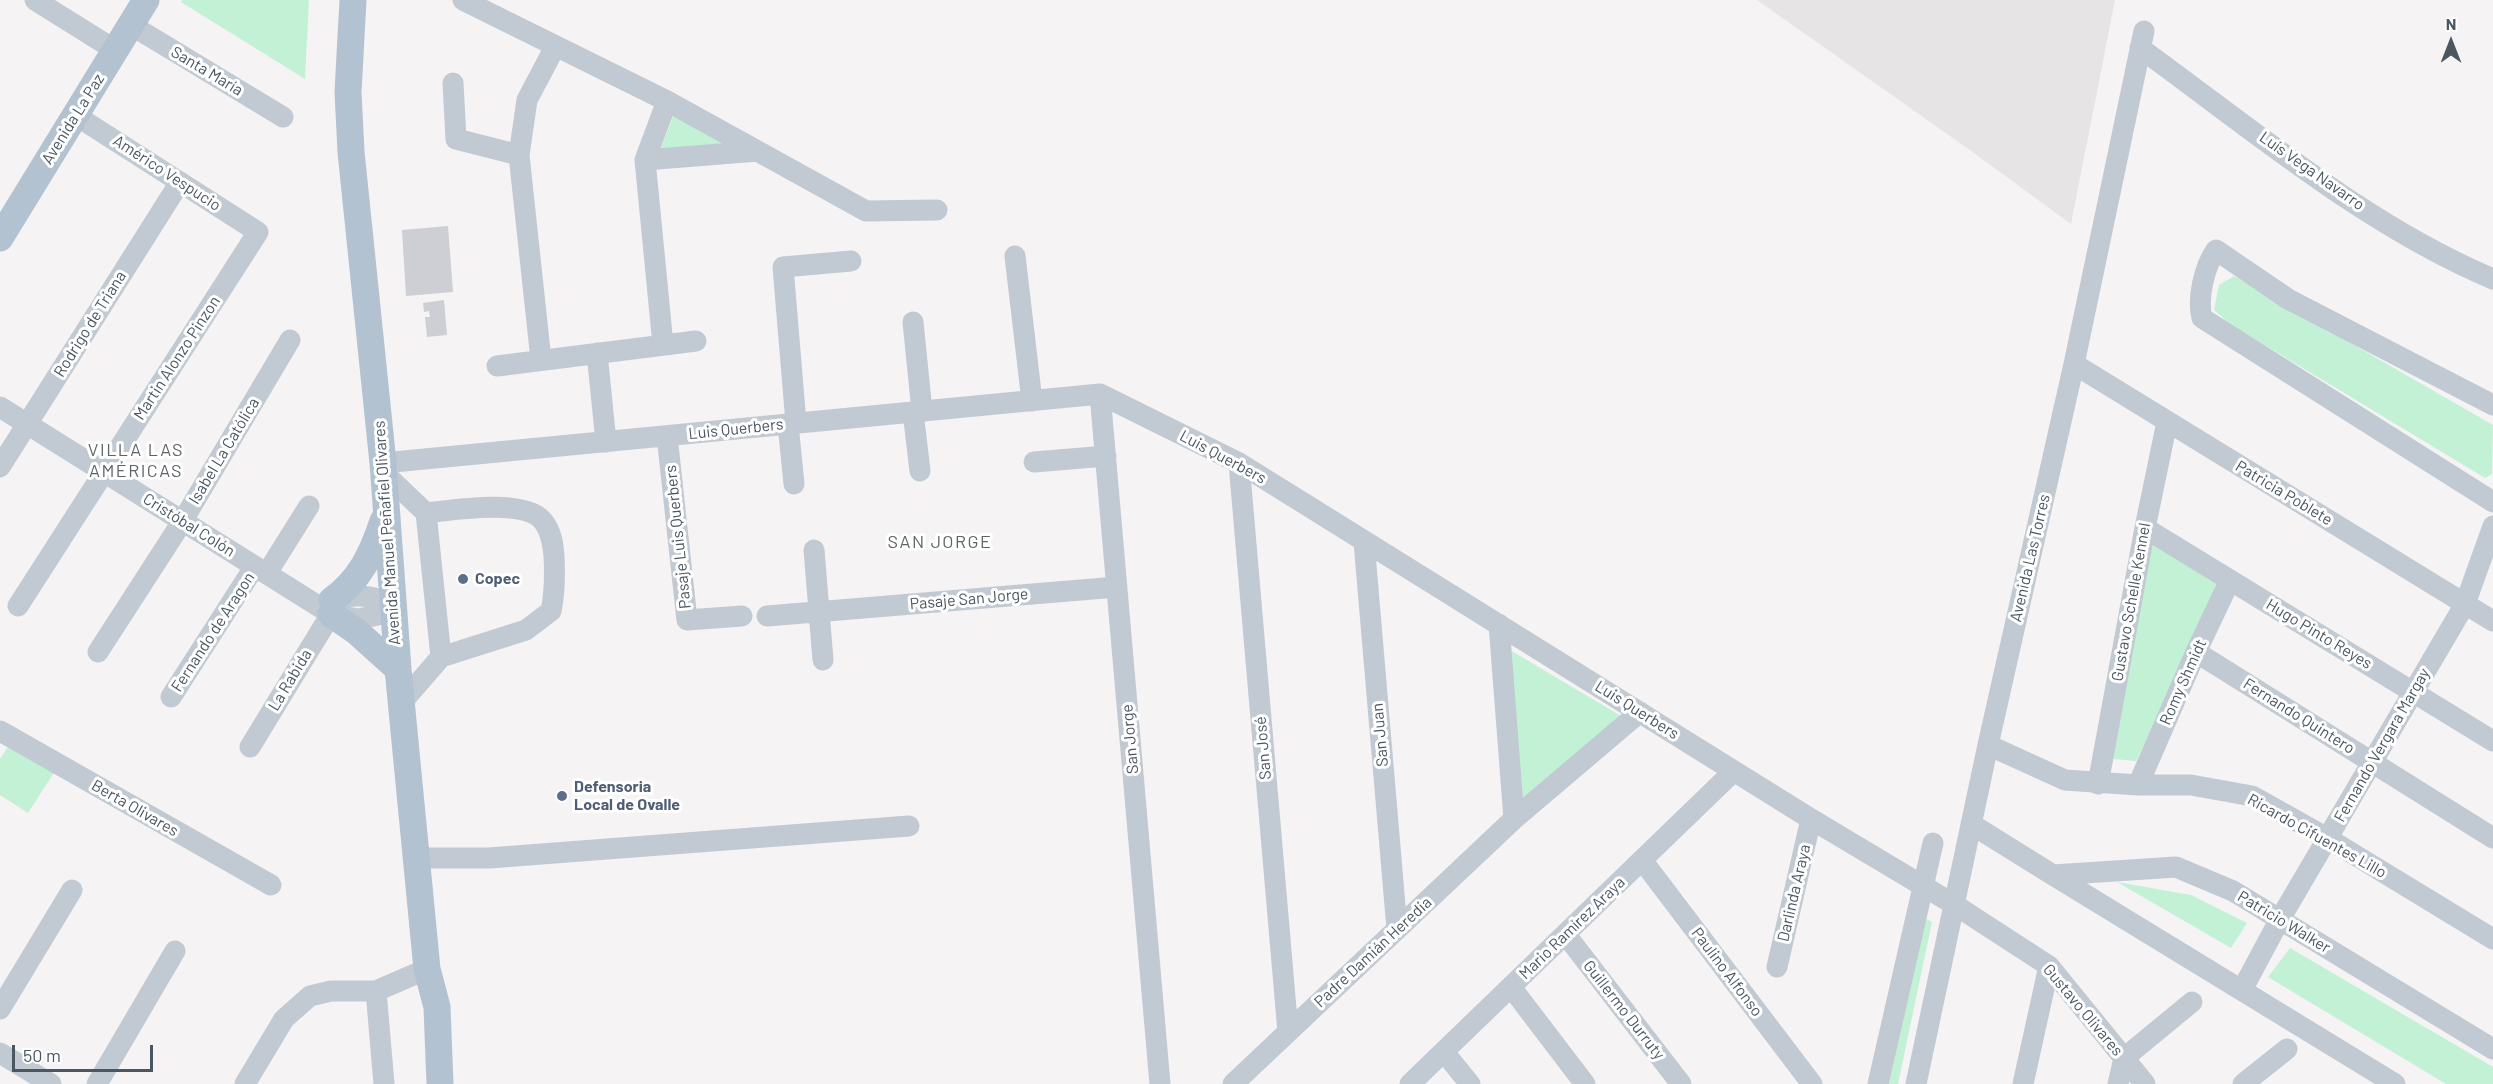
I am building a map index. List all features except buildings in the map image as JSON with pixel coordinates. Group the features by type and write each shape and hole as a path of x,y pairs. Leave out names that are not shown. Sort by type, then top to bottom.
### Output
{"main road":[{"name":"Avenida La Paz","path":"1,234 146,0"},
{"name":"Avenida Manuel Peñafiel Olivares","path":"339,0 342,55 348,92"},
{"name":"Avenida Manuel Peñafiel Olivares","path":"353,0 348,92 351,152 384,468 398,669 427,971 437,1007 440,1084"},
{"path":"387,509 364,567 344,591 326,606 398,669"},
{"name":"Avenida Manuel Peñafiel Olivares","path":"424,1084 420,1010 427,971"}],"street":[{"path":"35,0 115,50"},
{"path":"463,0 667,101 866,211 937,210"},
{"name":"Santa María","path":"130,25 283,117"},
{"name":"Luís Vega Navarro","path":"2142,40 2321,179 2426,245 2493,279"},
{"name":"Avenida Las Torres","path":"1916,1084 1988,745 2074,364 2142,40"},
{"path":"540,360 519,155 527,100 555,47"},
{"path":"453,82 456,139 519,155"},
{"path":"663,345 645,160 667,101"},
{"name":"Américo Vespucio","path":"75,115 258,232"},
{"path":"645,160 758,151"},
{"name":"Rodrigo de Triana","path":"0,467 180,182"},
{"name":"Martin Alonzo Pinzon","path":"18,606 258,232"},
{"path":"2493,405 2289,299 2216,250 2210,259 2199,306 2202,318 2493,502"},
{"path":"1015,256 1032,401"},
{"path":"794,484 783,267 851,261"},
{"path":"913,321 920,471"},
{"name":"Isabel La Católica","path":"98,652 182,522 290,340"},
{"path":"497,366 696,341"},
{"path":"597,353 606,442"},
{"name":"Patricia Poblete","path":"2074,364 2493,621"},
{"name":"Luis Querbers","path":"384,468 606,442 1100,394 1239,463 1811,819 1954,905"},
{"name":"San Jorge","path":"1100,394 1160,1084"},
{"name":"Cristóbal Colón","path":"0,407 182,522 326,606 358,619 393,608"},
{"name":"Gustavo Schelle Kennel","path":"2098,783 2167,422"},
{"name":"Pasaje Luis Querbers","path":"668,436 687,620 742,616"},
{"path":"1034,462 1106,456"},
{"name":"San José","path":"1239,463 1288,1032"},
{"path":"384,468 426,513 441,657"},
{"name":"Fernando de Aragon","path":"171,697 309,506"},
{"path":"402,702 441,657 526,630 551,611 556,587 552,540 542,519 521,509 490,507 426,513"},
{"name":"Fernando Vergara Margay","path":"2242,990 2280,919 2465,604 2493,526"},
{"name":"Hugo Pinto Reyes","path":"2145,528 2493,741"},
{"name":"San Juan","path":"1364,542 1397,929"},
{"path":"814,550 823,660"},
{"name":"Romy Shmidt","path":"2138,785 2230,580"},
{"name":"Pasaje San Jorge","path":"767,616 1117,587"},
{"name":"La Rabida","path":"250,747 326,606"},
{"path":"1499,624 1514,819"},
{"name":"Fernando Quintero","path":"2196,652 2493,838"},
{"name":"Padre Damián Heredia","path":"1233,1084 1514,819 1640,712"},
{"name":"Berta Olivares","path":"0,731 271,885"},
{"name":"Ricardo Cifuentes Lillo","path":"1988,745 2065,780 2138,785 2191,785 2252,796 2327,838 2493,939"},
{"name":"Mario Ramírez Araya","path":"1410,1084 1734,771"},
{"name":"Darlinda Araya","path":"1777,967 1811,819"},
{"path":"1971,824 2395,1084"},
{"path":"416,858 489,858 909,826"},
{"path":"1878,1084 1933,843"},
{"name":"Paulino Alfonso","path":"1642,860 1812,1084"},
{"name":"Patricio Walker","path":"2053,874 2176,867 2233,891 2493,1049"},
{"path":"0,1009 72,890"},
{"name":"Gustavo Olivares","path":"1954,905 2049,966 2145,1084"},
{"name":"Guillermo Durruty","path":"1566,935 1681,1084"},
{"path":"97,1084 175,951"},
{"path":"2023,1084 2049,966"},
{"path":"245,1084 284,1019 310,996 331,991 376,991 427,971"},
{"path":"1511,987 1586,1084"},
{"path":"376,991 384,1084"},
{"path":"2118,1084 2124,1058 2192,1002"},
{"path":"2243,1084 2287,1049"},
{"path":"1444,1052 1470,1084"},
{"path":"0,1053 51,1084"}],"shaded area":[{"path":"1757,0 2115,0 2071,224 1967,148"}],"green space":[{"path":"182,0 309,0 305,79 181,2"},
{"path":"674,114 735,147 659,153"},
{"path":"2234,276 2493,425 2492,474 2485,478 2230,324 2214,310 2219,285"},
{"path":"2150,524 2229,571 2136,761 2103,758"},
{"path":"1510,650 1621,716 1523,801"},
{"path":"11,742 55,771 28,813 0,795 0,759"},
{"path":"2117,882 2191,895 2247,923 2231,948"},
{"path":"1921,916 1932,922 1898,1084 1885,1084"},
{"path":"2290,948 2493,1067 2493,1084 2446,1084 2268,977"}],"place":[{"name":"Copec","path":"463,579"},
{"name":"Defensoria Local de Ovalle","path":"562,796"}],"district":[{"name":"VILLA LAS AMÉRICAS","path":"136,460"},
{"name":"SAN JORGE","path":"940,542"}]}
